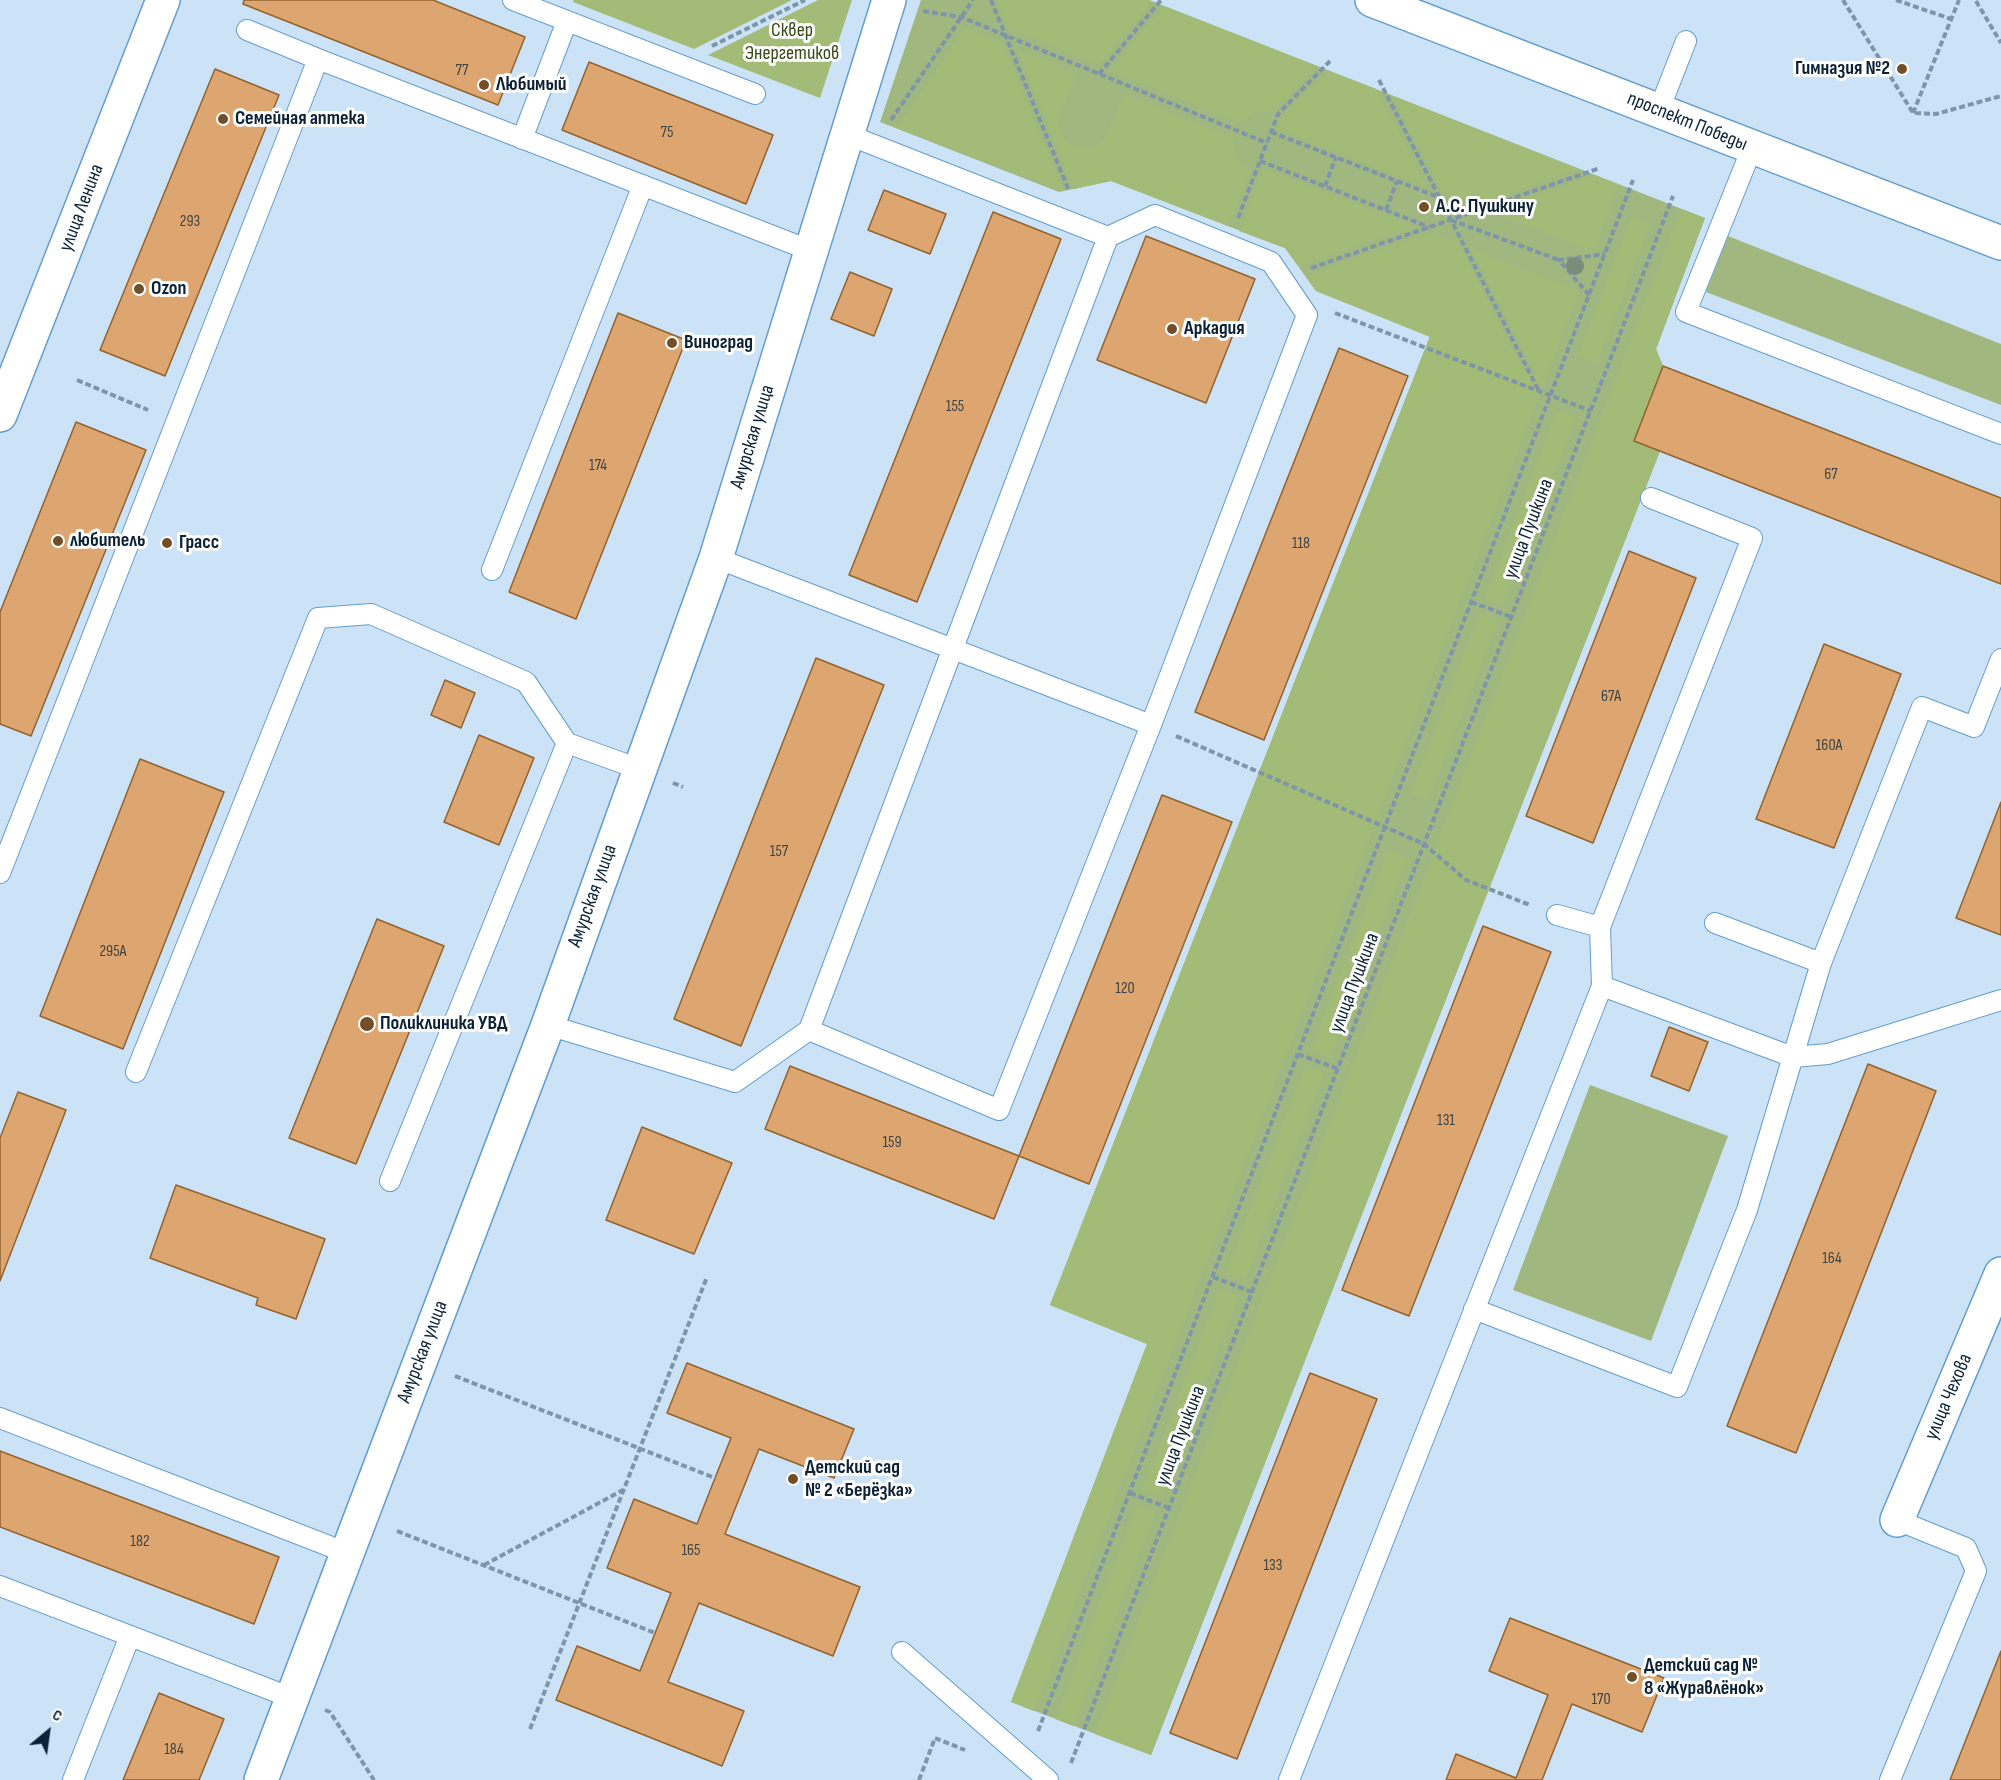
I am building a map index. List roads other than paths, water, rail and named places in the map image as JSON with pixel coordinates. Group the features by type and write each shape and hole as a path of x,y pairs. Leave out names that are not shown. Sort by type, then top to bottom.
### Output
{"street":[{"name":"улица Ленина","path":"0,415 163,0"},
{"name":"проспект Победы","path":"1372,0 2001,243"},
{"name":"Амурская улица","path":"261,1780 548,1025 716,558 809,250 860,140 903,5"},
{"name":"улица Чехова","path":"1897,1520 2001,1274"}],"lane":[{"path":"513,0 755,94"},
{"path":"522,139 567,21"},
{"path":"247,30 809,250"},
{"path":"1659,110 1686,41"},
{"path":"0,873 5,846 176,422 318,59"},
{"path":"860,140 1108,237"},
{"path":"1752,148 1686,312 2001,435"},
{"path":"492,570 643,185"},
{"path":"548,1025 735,1082 809,1030 1108,237 1155,214 1271,262 1307,315 1151,725 999,1110 809,1030"},
{"path":"1288,1780 1602,986 1600,927 1752,538 1651,498"},
{"path":"716,558 1151,725"},
{"path":"136,1072 318,618 371,614 526,681 567,743 639,769"},
{"path":"1474,1309 1677,1387 1747,1210 1821,963 1922,707 1974,728 2001,659"},
{"path":"390,1181 567,743"},
{"path":"1557,915 1600,927"},
{"path":"1715,923 1821,963"},
{"path":"1602,986 1793,1057 1828,1054 2001,1000"},
{"path":"0,1418 347,1553"},
{"path":"1890,1780 1976,1571 1966,1548 1897,1520"},
{"path":"0,1586 292,1698"},
{"path":"73,1780 130,1636"},
{"path":"902,1652 1048,1780"}],"place":[{"name":"Гимназия №2","path":"1902,69"},
{"name":"Любимый","path":"484,85"},
{"name":"Семейная аптека","path":"223,119"},
{"name":"А.С. Пушкину","path":"1424,207"},
{"name":"Ozon","path":"139,289"},
{"name":"Аркадия","path":"1172,329"},
{"name":"Виноград","path":"672,343"},
{"name":"любитель","path":"58,541"},
{"name":"Грасс","path":"167,543"},
{"name":"Поликлиника УВД","path":"367,1024"},
{"name":"Детский сад № 2 «Берёзка»","path":"793,1479"},
{"name":"Детский сад № 8 «Журавлёнок»","path":"1632,1677"}],"park label":[{"name":"Сквер Энергетиков","path":"792,42"}]}
